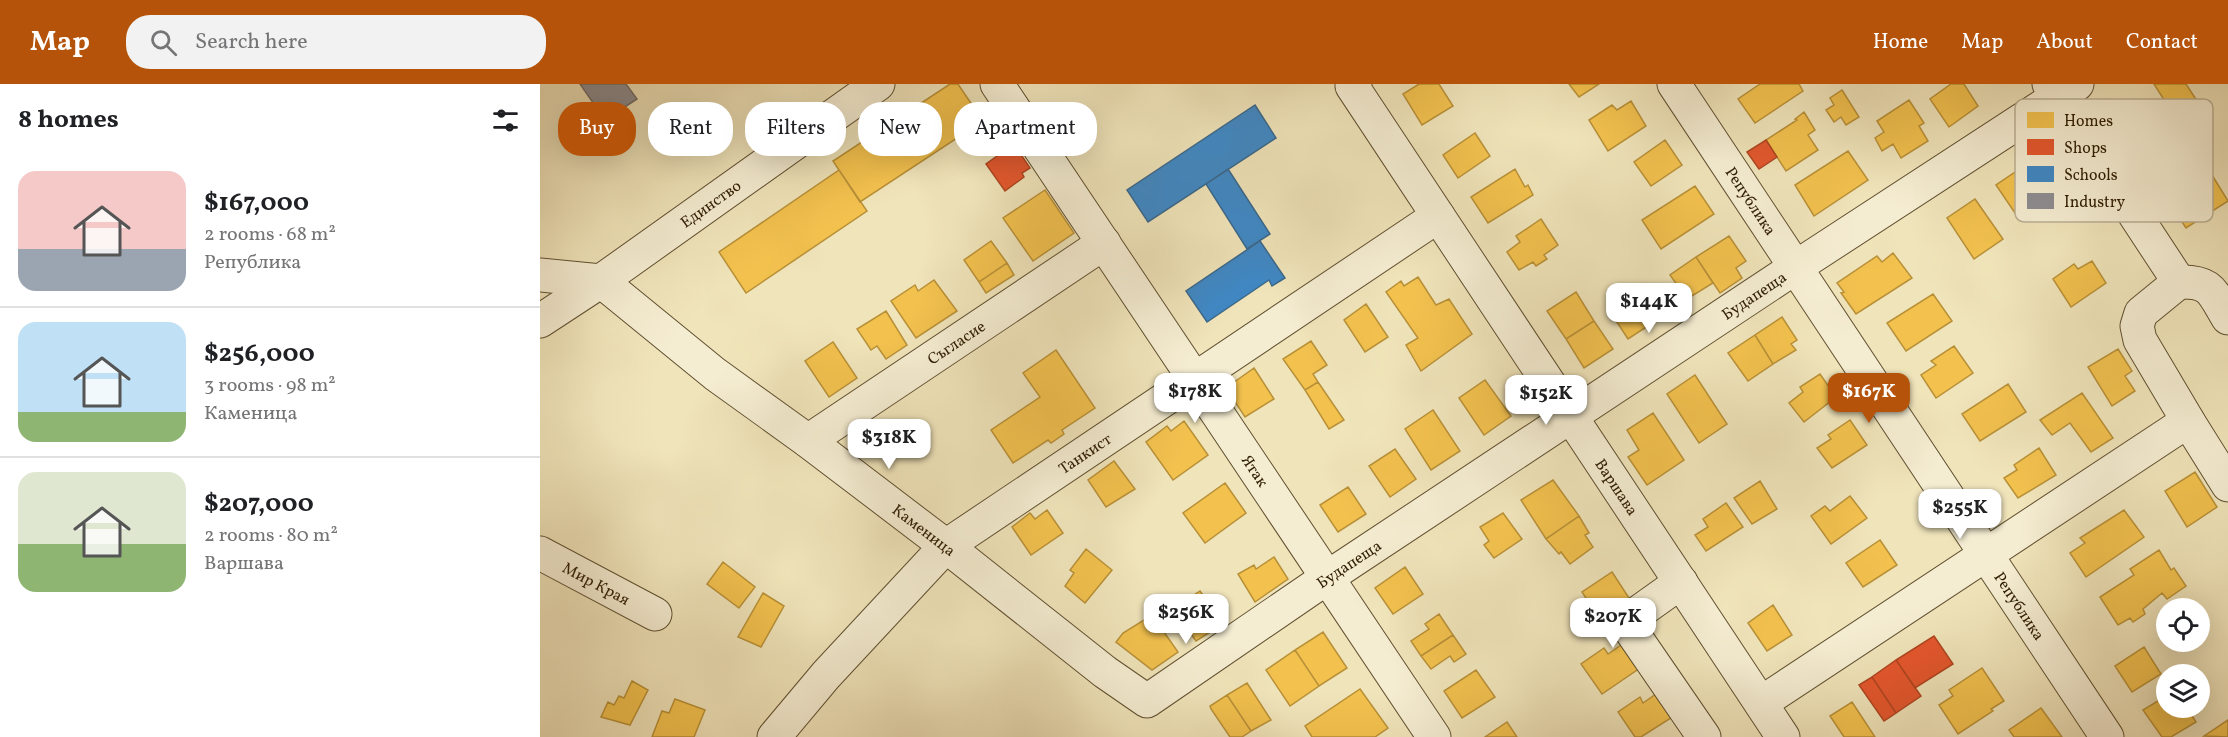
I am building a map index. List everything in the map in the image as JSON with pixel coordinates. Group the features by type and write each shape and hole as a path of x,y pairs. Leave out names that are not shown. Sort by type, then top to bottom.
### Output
{"street":[{"name":"Единство","path":"540,321 601,281 878,84"},
{"name":"Ятак","path":"997,84 1434,737"},
{"name":"Република","path":"1674,84 2107,737"},
{"name":"Варшава","path":"1354,85 1570,417 1681,582 1770,726"},
{"name":"Будапеща","path":"2046,99 2061,89"},
{"name":"Будапеща","path":"1252,630 1328,577 2015,120"},
{"name":"Танкист","path":"774,737 826,675 946,546 1438,216"},
{"path":"2142,222 2179,282"},
{"name":"Съгласие","path":"808,441 1104,243"},
{"path":"541,275 601,281"},
{"name":"Каменица","path":"601,281 715,374 808,441 946,546 1105,672 1147,701 1252,630"},
{"path":"2228,318 2209,287 2196,281 2179,282 2141,313 2137,326 2140,340 2228,485"},
{"path":"1770,726 1985,553 2188,421"},
{"name":"Мир Края","path":"540,554 655,614"},
{"path":"1681,582 1625,622 1704,737"}],"building: Homes":[{"path":"950,84 958,84 970,102 954,102 954,140 942,148 942,102 923,102"},
{"path":"1419,84 1439,84 1453,106 1422,125 1403,94"},
{"path":"1569,84 1599,84 1579,97"},
{"path":"1760,84 1799,84 1803,91 1755,123 1738,99"},
{"path":"1951,84 1964,84 1978,106 1949,127 1930,99"},
{"path":"2154,84 2186,84 2196,99 2164,99"},
{"path":"1842,90 1859,117 1846,125 1841,117 1834,122 1826,110 1834,105 1830,98"},
{"path":"1909,100 1924,123 1919,126 1928,141 1901,158 1893,144 1882,151 1875,138 1884,132 1877,121"},
{"path":"1631,101 1646,126 1608,151 1589,120 1612,105 1617,110"},
{"path":"1804,112 1815,130 1808,135 1818,150 1786,171 1766,140 1797,120 1795,119"},
{"path":"1475,133 1490,156 1458,178 1443,155"},
{"path":"1665,140 1682,165 1651,186 1634,162"},
{"path":"858,145 858,156 930,156 860,202 833,161 841,156 846,156 846,152"},
{"path":"1848,151 1868,180 1814,216 1795,185"},
{"path":"1515,169 1525,187 1528,185 1533,195 1488,223 1471,197"},
{"path":"839,170 867,211 746,293 719,252"},
{"path":"2015,172 2015,213 1996,185"},
{"path":"2213,177 2228,201 2213,211"},
{"path":"1695,186 1714,214 1661,249 1642,220"},
{"path":"1045,190 1074,233 1033,261 1003,218"},
{"path":"1975,199 2003,239 1974,259 1947,218"},
{"path":"1541,219 1558,245 1544,255 1547,259 1536,266 1533,262 1519,270 1507,252 1520,242 1516,236"},
{"path":"2182,222 2195,222 2186,228"},
{"path":"1729,236 1746,261 1736,268 1742,278 1720,293 1696,257"},
{"path":"991,241 1007,263 979,282 964,260"},
{"path":"1893,253 1912,278 1856,314 1841,293 1844,292 1837,283 1877,256 1882,262"},
{"path":"1696,257 1713,283 1687,299 1670,275"},
{"path":"2092,261 2106,283 2071,307 2053,279 2074,264 2078,269"},
{"path":"1007,263 1014,275 986,293 979,282"},
{"path":"1418,277 1436,305 1449,299 1472,334 1421,371 1406,345 1418,338 1386,292 1401,281 1404,286"},
{"path":"934,280 957,311 916,338 891,301 915,285 918,291"},
{"path":"1576,292 1594,321 1566,339 1547,311"},
{"path":"1634,293 1654,322 1628,339 1609,310"},
{"path":"1933,294 1952,321 1906,351 1887,323"},
{"path":"1366,304 1388,337 1365,352 1344,320"},
{"path":"886,311 907,345 886,359 877,346 871,350 857,329"},
{"path":"1782,317 1797,340 1791,344 1796,350 1773,364 1755,335"},
{"path":"1594,321 1613,349 1584,368 1566,339"},
{"path":"1755,335 1773,364 1748,381 1728,353"},
{"path":"1311,341 1327,365 1313,374 1318,382 1305,390 1283,359"},
{"path":"833,342 857,378 829,397 805,361"},
{"path":"1954,346 1973,373 1936,398 1921,375 1936,365 1931,361"},
{"path":"2118,349 2132,371 2125,376 2135,391 2112,406 2088,367"},
{"path":"1056,350 1095,408 1062,430 1064,434 1051,443 1048,440 1013,463 991,430 1040,397 1023,373"},
{"path":"1254,368 1274,399 1245,417 1226,388"},
{"path":"1820,374 1836,397 1804,422 1789,403 1803,392 1800,387"},
{"path":"1695,375 1727,424 1699,443 1667,394"},
{"path":"1485,380 1511,416 1484,435 1459,398"},
{"path":"1318,382 1344,420 1329,429 1305,390"},
{"path":"2008,384 2026,412 1980,441 1962,414"},
{"path":"2082,393 2113,438 2091,452 2070,423 2052,435 2040,420"},
{"path":"1433,410 1460,451 1431,470 1405,429"},
{"path":"1653,413 1684,460 1647,485 1628,457 1639,450 1627,430"},
{"path":"1850,420 1867,445 1832,468 1817,448 1831,439 1828,435"},
{"path":"1184,421 1208,455 1173,480 1146,442 1167,426 1171,431"},
{"path":"2039,448 2056,475 2018,498 2004,478 2017,470 2014,465"},
{"path":"1395,449 1416,479 1390,497 1369,466"},
{"path":"1114,461 1135,489 1106,507 1088,480"},
{"path":"2195,472 2217,507 2187,527 2165,491"},
{"path":"1553,480 1579,516 1546,539 1521,500"},
{"path":"1760,481 1777,509 1752,524 1734,498"},
{"path":"1225,483 1246,513 1205,543 1183,513"},
{"path":"1348,487 1366,514 1338,532 1320,505"},
{"path":"1850,496 1867,518 1831,544 1811,516 1825,506 1830,511"},
{"path":"1726,503 1743,527 1706,551 1695,535 1708,527 1703,519"},
{"path":"1047,510 1063,533 1031,555 1012,527 1030,513 1035,519"},
{"path":"2124,510 2144,537 2086,577 2070,553 2085,543 2080,538"},
{"path":"1503,513 1522,539 1494,558 1484,545 1489,541 1480,527"},
{"path":"1579,516 1589,533 1585,535 1593,547 1570,564 1561,552 1559,554 1546,539"},
{"path":"1880,540 1897,565 1863,587 1846,563"},
{"path":"1086,549 1112,570 1085,603 1065,586 1074,573 1070,570"},
{"path":"2159,550 2171,570 2174,568 2186,586 2168,598 2162,593 2143,609 2145,614 2133,622 2130,618 2118,625 2100,597 2134,575 2130,569"},
{"path":"1274,557 1288,579 1255,602 1238,574 1254,565 1256,569"},
{"path":"723,562 755,587 739,608 707,584"},
{"path":"1405,567 1423,594 1393,614 1375,588"},
{"path":"1612,572 1631,601 1600,620 1582,592"},
{"path":"1200,591 1223,624 1196,641 1173,609"},
{"path":"763,593 784,606 761,647 738,637"},
{"path":"1773,605 1792,635 1767,651 1748,623"},
{"path":"1439,614 1453,635 1421,656 1411,641 1429,629 1425,624"},
{"path":"1152,615 1178,652 1152,670 1116,642 1123,633"},
{"path":"1323,632 1347,668 1319,686 1295,650"},
{"path":"1453,635 1466,654 1454,662 1450,656 1431,669 1421,656"},
{"path":"1624,643 1640,668 1602,694 1581,664 1604,648 1608,654"},
{"path":"2144,647 2156,666 2156,677 2132,692 2115,666"},
{"path":"1295,650 1319,686 1290,706 1266,670"},
{"path":"1982,668 2004,701 1958,734 1939,705 1953,696 1949,690"},
{"path":"1476,670 1495,697 1462,718 1444,691"},
{"path":"632,681 648,690 630,725 601,717 608,702 614,705 619,696 624,698"},
{"path":"1247,683 1271,720 1251,731 1227,695"},
{"path":"1360,689 1388,728 1375,737 1312,737 1305,726"},
{"path":"1656,694 1674,716 1641,737 1635,737 1618,712 1640,697 1643,703"},
{"path":"1227,695 1251,731 1242,737 1230,737 1211,709 1210,706"},
{"path":"675,699 705,710 694,737 652,737 662,711 669,713"},
{"path":"1852,702 1875,737 1844,737 1830,716"},
{"path":"2156,702 2156,718 2193,718 2196,722 2171,737 2162,737 2143,710"},
{"path":"2041,708 2062,737 2014,737 2009,730"},
{"path":"2228,720 2228,737 2204,736"},
{"path":"1507,722 1517,737 1485,737"}],"building: Shops":[{"path":"1766,140 1777,157 1759,169 1747,152"},
{"path":"997,156 1022,156 1030,168 1022,173 1024,177 1005,191 986,164"},
{"path":"1934,636 1953,664 1915,688 1896,660"},
{"path":"1896,660 1921,696 1896,713 1872,677"},
{"path":"1872,677 1896,713 1884,721 1859,685"}],"building: Schools":[{"path":"1255,105 1276,138 1148,222 1127,190"},
{"path":"1228,169 1270,234 1247,249 1206,184"},
{"path":"1260,241 1285,278 1272,286 1269,280 1207,322 1186,291"}],"building: Industry":[{"path":"580,84 626,84 637,99 632,102 592,102"}]}
